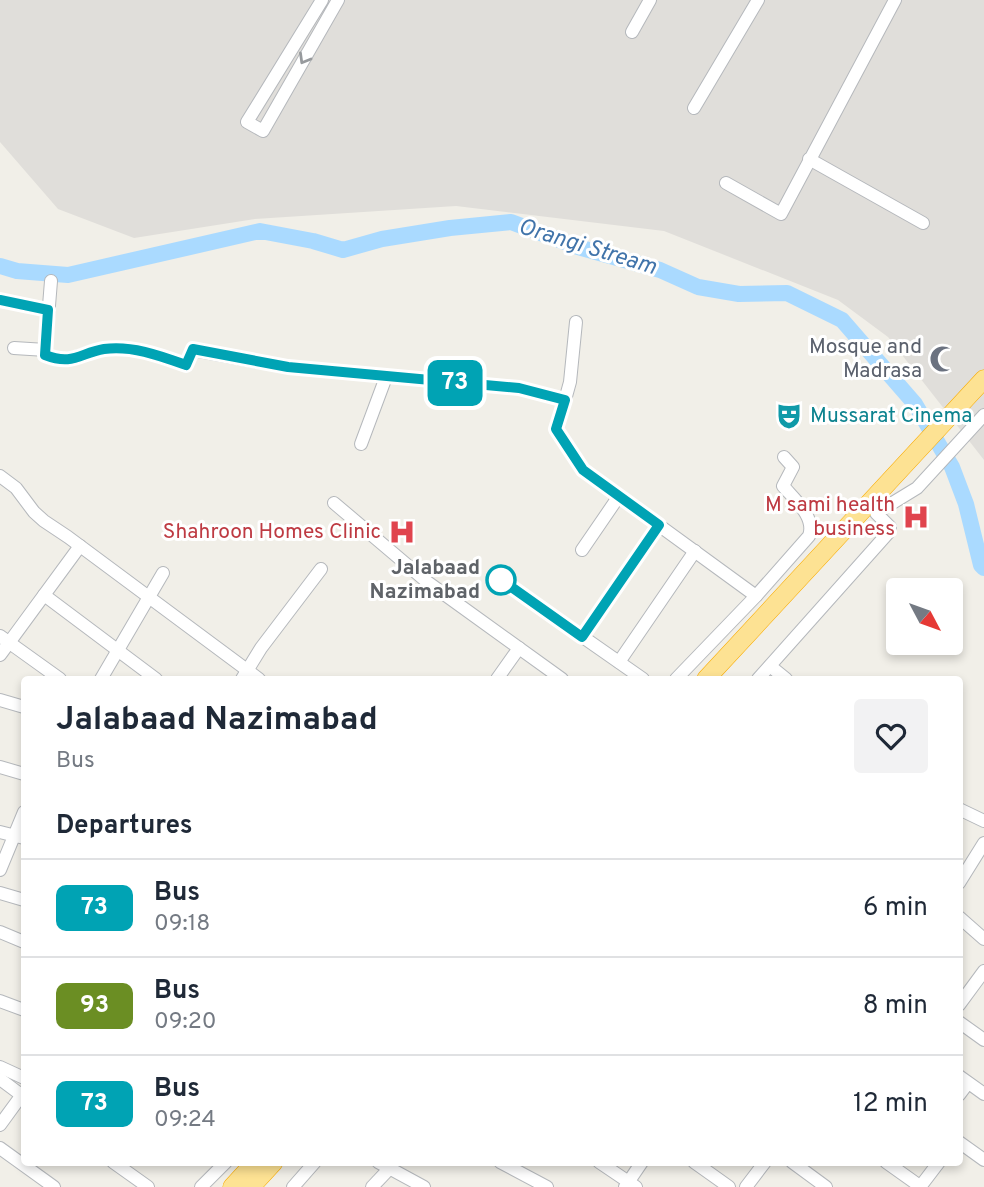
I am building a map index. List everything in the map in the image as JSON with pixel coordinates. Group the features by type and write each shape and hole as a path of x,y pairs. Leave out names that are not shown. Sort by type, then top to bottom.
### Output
{"highway":[{"path":"725,676 876,513 908,471 982,385"},
{"path":"709,676 908,471"},
{"path":"232,1187 251,1166"},
{"path":"251,1187 270,1166"}],"street":[{"path":"322,0 247,122 263,131 338,0"},
{"path":"632,32 650,0"},
{"path":"694,108 758,0"},
{"path":"726,183 781,214 895,0"},
{"path":"309,23 321,30"},
{"path":"809,159 923,223"},
{"path":"51,281 45,355 49,356 69,360 103,349 120,349 155,354 186,365 193,349 288,367 519,388 565,400"},
{"path":"0,300 48,310"},
{"path":"576,322 573,363 556,429 583,470 756,596"},
{"path":"14,348 46,350"},
{"path":"361,444 386,377"},
{"path":"761,676 889,532 890,527 876,513 917,488 984,415"},
{"path":"679,676 809,536 810,522 800,505 783,486 793,470 784,457"},
{"path":"0,476 16,488 44,521 244,674 321,569"},
{"path":"582,550 620,496"},
{"path":"334,503 426,581 558,676"},
{"path":"582,637 659,525"},
{"path":"0,655 5,639 44,595 80,546"},
{"path":"619,662 695,551"},
{"path":"103,676 163,573"},
{"path":"500,579 639,676"},
{"path":"44,595 152,676"},
{"path":"5,639 56,676"},
{"path":"498,676 519,648"},
{"path":"769,666 782,676"},
{"path":"0,700 21,706"},
{"path":"0,767 21,773"},
{"path":"963,811 984,821"},
{"path":"0,832 20,837 0,870"},
{"path":"963,877 984,843"},
{"path":"0,893 21,899"},
{"path":"963,921 984,939"},
{"path":"0,932 21,941"},
{"path":"963,1000 982,978"},
{"path":"0,1000 21,1009"},
{"path":"963,1025 984,1040"},
{"path":"0,1067 21,1077"},
{"path":"972,1085 984,1077"},
{"path":"0,1079 21,1093"},
{"path":"0,1125 21,1099"},
{"path":"963,1145 984,1160"},
{"path":"0,1148 21,1163"},
{"path":"25,1166 54,1187"},
{"path":"119,1166 148,1187"},
{"path":"201,1187 220,1166"},
{"path":"293,1187 311,1166"},
{"path":"386,1166 424,1187"},
{"path":"508,1166 547,1187"},
{"path":"604,1166 630,1185 640,1166"},
{"path":"700,1166 729,1187"},
{"path":"746,1187 762,1166"},
{"path":"797,1166 826,1187"},
{"path":"892,1166 921,1187 936,1166"},
{"path":"372,1187 390,1168"}],"shaded area":[{"path":"0,0 984,0 984,460 888,337 838,300 664,231 456,206 255,219 134,238 58,209 0,142"}],"waterway":[{"name":"Orangi Stream","path":"0,266 17,271 68,275 260,231 343,250 382,239 511,222 578,247 660,270 698,287 739,294 787,293 842,320 915,404 952,467 966,504 984,568"}],"bus line":[{"name":"73","path":"0,300 48,310 45,355 61,359 77,359 103,349 120,349 155,354 186,365 193,349 288,367 519,388 565,400 556,429 583,470 659,525 582,637 500,579"}],"place":[{"name":"Mosque and Madrasa","path":"943,359"},
{"name":"Mussarat Cinema","path":"789,416"},
{"name":"M sami health business","path":"916,517"},
{"name":"Shahroon Homes Clinic","path":"402,532"},
{"name":"Jalabaad Nazimabad","path":"501,580"}]}
